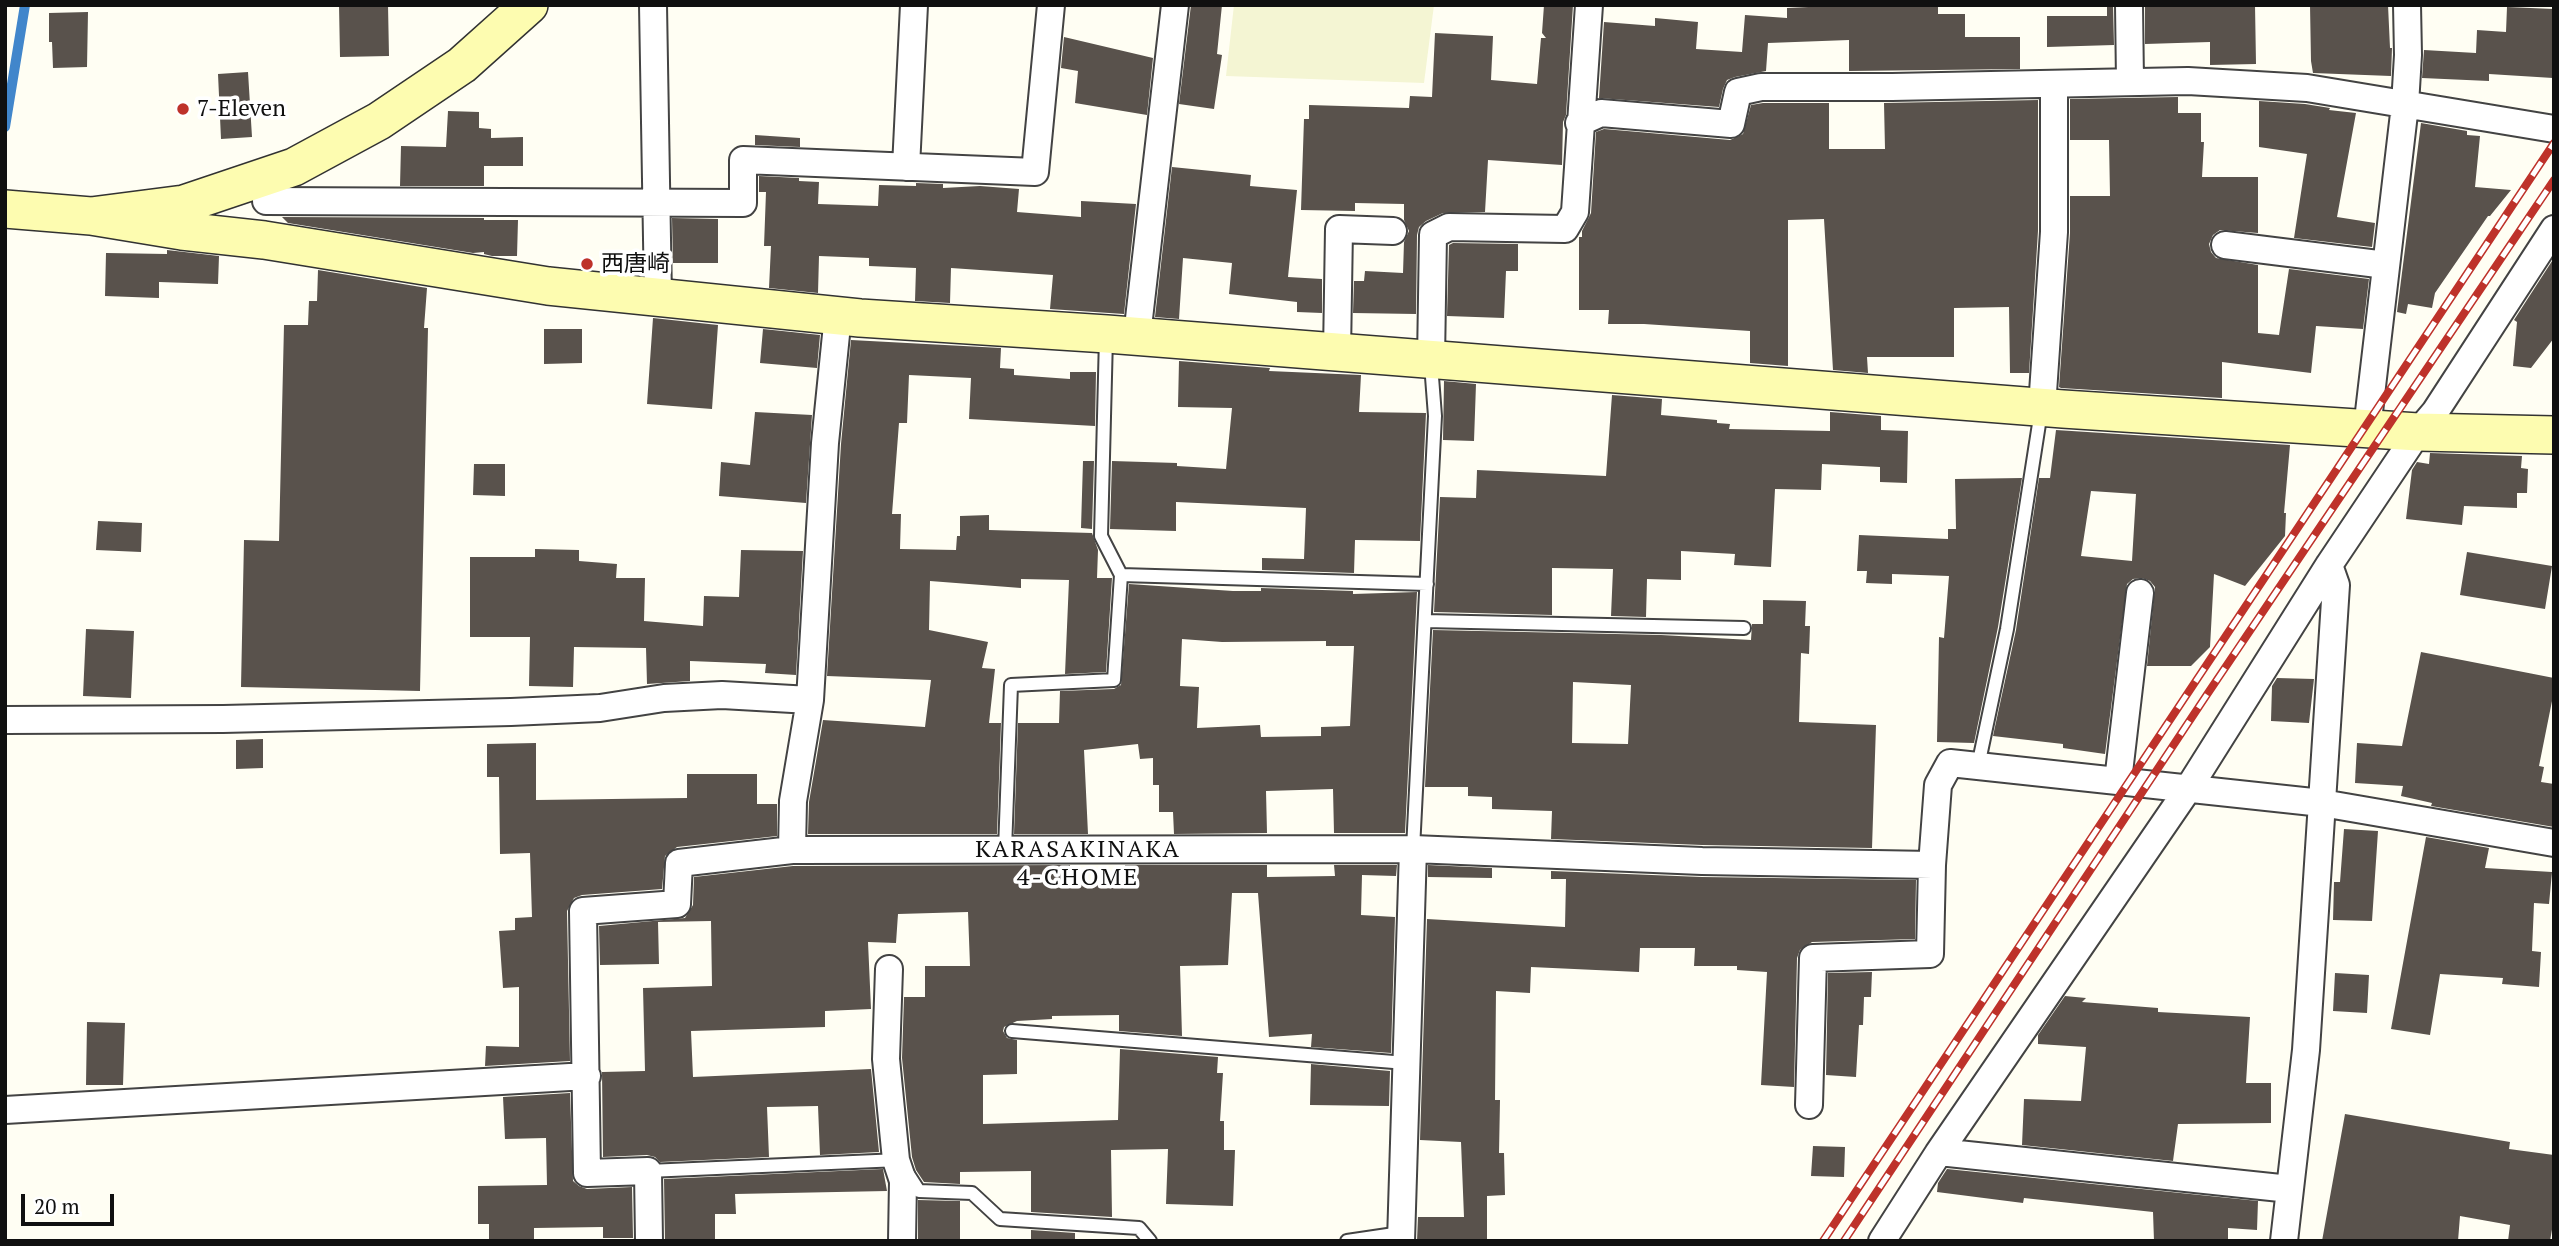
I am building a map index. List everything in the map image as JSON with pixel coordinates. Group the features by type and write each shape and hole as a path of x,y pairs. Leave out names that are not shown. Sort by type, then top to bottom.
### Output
{"street":[{"path":"264,240 267,188 294,167 379,121 462,65 529,5"},
{"path":"653,5 658,297"},
{"path":"905,167 914,5"},
{"path":"91,216 184,204 267,188 743,202 743,160 1035,172 1052,5"},
{"path":"1052,5 1067,37"},
{"path":"1122,335 1175,5"},
{"path":"1431,360 1433,235 1449,227 1565,229 1574,212 1589,5"},
{"path":"2129,5 2130,82"},
{"path":"2367,429 2405,104 2407,5"},
{"path":"1579,123 1601,113 1731,124 1738,92 1760,87 2188,80 2307,88 2554,129"},
{"path":"2042,407 2054,232 2054,84"},
{"path":"5,209 91,216 182,231 264,240 548,286 838,315 2042,407 2418,432 2554,435"},
{"path":"1337,352 1339,229 1393,231"},
{"path":"1882,1241 1938,1152 2188,789 2329,565 2418,432 2435,412 2554,229"},
{"path":"2225,245 2386,265"},
{"path":"792,850 793,801 810,701 825,443 838,315"},
{"path":"2284,1241 2306,1051 2336,585 2329,565"},
{"path":"2118,781 2140,593"},
{"path":"5,720 237,719 511,712 600,708 664,698 722,695 810,701"},
{"path":"1809,1105 1813,958 1930,954 1932,865 1938,785 1950,763 2322,803 2554,843"},
{"path":"649,1241 648,1171 587,1173 583,911 677,904 679,863 792,850 1413,849 1702,861 1932,865"},
{"path":"1401,1237 1413,849"},
{"path":"889,969 886,1059 896,1160 903,1181 902,1241"},
{"path":"5,1110 587,1076"},
{"path":"1938,1152 2290,1189"}],"lane":[{"path":"1005,850 1011,685 1114,680 1121,575 1101,536 1122,335"},
{"path":"1413,849 1435,416 1431,360"},
{"path":"1979,766 2007,629 2042,407"},
{"path":"1121,575 1427,584"},
{"path":"1425,621 1744,628"},
{"path":"1012,1031 1406,1063"},
{"path":"648,1171 899,1160 919,1191 972,1193 1000,1219 1139,1228 1150,1241"},
{"path":"1347,1241 1401,1237"}],"green space":[{"path":"1234,5 1434,5 1424,83 1226,76"}],"building":[{"path":"339,5 388,5 389,56 340,57"},
{"path":"1191,5 1222,5 1217,54 1222,55 1214,109 1179,104"},
{"path":"1544,5 1573,5 1562,165 1488,160 1485,212 1443,213 1419,227 1416,314 1353,313 1354,281 1364,281 1365,271 1403,273 1404,242 1409,231 1404,220 1404,204 1355,203 1355,211 1301,210 1304,119 1309,119 1309,105 1409,108 1410,96 1432,97 1435,33 1493,36 1491,80 1537,84 1541,38 1546,38 1542,33"},
{"path":"1938,5 1938,14 1965,14 1965,37 2020,37 2020,69 1849,71 1849,40 1768,43 1766,71 1727,80 1719,107 1599,98 1604,22 1655,26 1655,18 1698,22 1696,49 1742,52 1745,15 1787,18 1787,8"},
{"path":"2107,5 2113,5 2114,45 2047,47 2047,16 2107,16"},
{"path":"2145,5 2255,5 2256,64 2210,65 2210,42 2145,44"},
{"path":"2310,5 2388,5 2392,48 2391,76 2313,73"},
{"path":"2507,7 2554,9 2553,78 2489,74 2489,81 2422,78 2424,50 2476,53 2477,30 2506,32"},
{"path":"88,12 87,67 53,68 52,42 49,42 49,13"},
{"path":"1064,37 1153,58 1147,115 1075,103 1078,71 1061,68"},
{"path":"248,72 252,137 221,139 218,74"},
{"path":"2178,97 2178,113 2201,113 2201,142 2204,142 2202,177 2258,177 2258,233 2220,230 2213,235 2209,244 2216,258 2258,265 2258,333 2279,335 2289,269 2369,279 2363,329 2316,326 2311,373 2222,362 2222,398 2061,388 2070,196 2110,196 2109,140 2070,140 2070,99"},
{"path":"2038,100 2038,231 2029,373 2010,373 2009,307 1954,308 1954,357 1867,357 1868,373 1833,370 1824,219 1788,220 1788,366 1750,363 1750,331 1608,324 1609,310 1579,310 1579,237 1582,237 1582,231 1591,213 1596,132 1604,129 1730,140 1743,134 1751,105 1829,103 1829,149 1885,149 1884,103"},
{"path":"2259,101 2305,104 2356,113 2337,217 2375,223 2372,247 2294,238 2307,154 2259,147"},
{"path":"448,111 479,112 479,128 491,129 491,138 523,137 523,166 484,166 484,186 400,186 401,146 446,147"},
{"path":"2421,123 2480,136 2475,187 2511,190 2488,216 2435,293 2432,308 2408,304 2406,314 2397,312"},
{"path":"755,135 800,138 800,147 755,145"},
{"path":"1172,167 1251,175 1250,186 1297,190 1288,277 1322,279 1322,313 1297,312 1297,302 1229,294 1232,263 1183,258 1179,319 1155,317"},
{"path":"759,176 819,182 818,204 878,206 879,185 916,186 916,183 943,184 943,188 980,186 1019,189 1017,212 1081,217 1081,201 1136,204 1124,314 1050,309 1053,275 951,268 950,303 915,301 916,268 869,266 869,258 819,256 818,293 769,288 771,246 764,246 766,192 759,192"},
{"path":"282,217 518,220 517,256 492,256 484,252 473,253 288,223"},
{"path":"672,218 718,219 718,263 673,263"},
{"path":"1518,244 1518,271 1506,271 1504,318 1447,316 1449,245"},
{"path":"167,250 219,256 218,284 159,282 159,298 105,296 106,253 167,254"},
{"path":"2554,258 2554,338 2531,368 2513,366 2517,322 2514,320"},
{"path":"318,270 427,288 424,328 428,328 420,691 241,687 244,540 279,541 284,325 308,325 309,301 317,301"},
{"path":"653,318 718,325 712,409 647,404"},
{"path":"544,329 582,329 582,363 544,364"},
{"path":"763,329 820,335 817,368 760,363"},
{"path":"851,340 1001,348 1000,368 1014,369 1014,375 1070,379 1070,372 1096,372 1095,426 969,419 971,378 909,375 907,423 899,423 892,514 901,514 900,549 956,550 957,536 960,536 960,516 989,515 989,530 1092,533 1098,550 1097,578 1112,578 1106,672 1065,674 1069,580 1021,579 1021,588 930,581 929,630 988,642 982,668 995,669 989,723 1001,723 997,834 808,834 809,802 823,720 925,727 931,680 827,676 841,444"},
{"path":"1179,361 1270,368 1269,371 1361,375 1359,412 1426,413 1420,541 1355,540 1354,573 1262,570 1262,558 1304,559 1306,508 1176,502 1176,531 1110,529 1112,461 1177,463 1177,466 1226,469 1232,408 1178,407"},
{"path":"1444,381 1476,384 1474,441 1443,440"},
{"path":"1612,395 1662,399 1661,415 1717,420 1717,423 1730,424 1729,429 1830,431 1830,412 1881,416 1881,430 1908,431 1907,483 1880,482 1880,467 1822,464 1821,490 1775,489 1771,567 1734,565 1735,554 1681,551 1681,580 1647,579 1646,617 1611,616 1613,569 1552,568 1552,615 1434,612 1440,497 1476,498 1477,470 1606,476"},
{"path":"755,412 812,415 806,503 719,496 721,462 750,465"},
{"path":"2056,430 2290,445 2284,513 2285,536 2245,586 2214,574 2210,647 2191,666 2147,666 2155,587 2142,578 2133,579 2127,584 2105,754 2063,748 2063,744 1993,736 2016,630 2039,478 2050,478","holes":["2091,491 2136,494 2132,561 2081,556"]},
{"path":"2430,453 2522,456 2521,468 2528,469 2527,493 2517,493 2517,508 2464,506 2462,525 2406,519 2412,470 2417,462 2429,464"},
{"path":"1083,461 1094,461 1092,529 1081,528"},
{"path":"474,464 505,464 505,496 473,495"},
{"path":"2022,478 1998,627 1974,743 1937,742 1939,637 1944,638 1949,576 1892,574 1892,584 1866,583 1867,571 1857,571 1859,535 1948,539 1948,529 1956,529 1955,479"},
{"path":"98,521 142,523 141,552 96,550"},
{"path":"535,549 579,550 579,561 617,564 616,578 645,578 644,621 703,626 704,596 739,597 741,550 803,551 796,675 765,673 766,664 690,661 690,681 647,684 646,648 574,647 573,687 529,686 530,637 470,637 470,557 535,557"},
{"path":"2467,552 2552,566 2545,609 2460,595"},
{"path":"1129,584 1233,591 1261,591 1261,588 1353,591 1353,594 1417,592 1405,833 1334,833 1333,789 1266,791 1267,833 1174,834 1173,812 1159,812 1159,785 1153,785 1153,758 1140,759 1138,744 1084,750 1088,834 1014,834 1018,723 1059,723 1060,691 1114,689 1121,685","holes":["1182,639 1222,642 1326,641 1326,646 1354,646 1350,726 1321,727 1321,736 1261,737 1260,725 1197,728 1199,687 1180,686"]},
{"path":"1763,600 1806,601 1805,626 1810,626 1809,654 1801,653 1799,722 1876,725 1872,848 1551,839 1552,811 1492,809 1492,797 1468,796 1468,787 1425,787 1433,630 1661,635 1751,640 1752,624 1763,624","holes":["1573,682 1631,685 1628,744 1572,743"]},
{"path":"86,629 134,631 131,698 83,696"},
{"path":"2421,652 2554,678 2554,691 2539,766 2544,767 2541,782 2554,784 2554,827 2431,806 2432,803 2401,796 2403,786 2355,783 2357,743 2402,746"},
{"path":"2277,678 2314,679 2309,723 2271,721 2272,686"},
{"path":"263,739 263,768 236,769 236,740"},
{"path":"536,743 536,800 687,798 687,774 757,774 757,804 777,804 777,836 677,847 665,856 662,889 582,895 574,898 567,911 570,1061 485,1066 486,1046 519,1047 519,987 503,988 499,931 515,930 515,918 532,917 530,853 500,854 499,777 487,777 487,744"},
{"path":"2344,829 2378,831 2372,921 2333,920 2334,882 2340,882"},
{"path":"2426,837 2489,848 2485,868 2552,872 2549,904 2534,903 2532,951 2541,952 2539,987 2502,984 2503,978 2440,974 2430,1035 2391,1029"},
{"path":"1070,865 1069,882 1124,881 1125,865 1267,865 1267,877 1335,876 1334,865 1397,865 1396,876 1362,875 1361,915 1395,917 1391,1053 1311,1047 1312,1034 1269,1037 1258,893 1232,893 1228,965 1180,966 1182,1036 1119,1031 1119,1015 1052,1016 1052,1019 1017,1021 1004,1027 1007,1038 1017,1040 1017,1074 983,1075 983,1124 1118,1120 1120,1049 1218,1057 1217,1073 1223,1073 1220,1121 1224,1121 1224,1150 1235,1150 1233,1206 1166,1204 1168,1149 1111,1150 1112,1217 1031,1212 1031,1171 960,1172 960,1184 924,1182 912,1157 902,1058 904,997 925,997 925,966 970,966 968,912 898,914 896,943 868,942 871,1009 825,1011 825,1027 691,1031 693,1077 871,1069 879,1152 820,1155 818,1106 767,1107 769,1157 660,1162 647,1155 603,1157 602,1072 645,1071 643,988 712,986 711,921 658,922 659,964 600,965 599,926 685,918 693,905 694,877 793,866"},
{"path":"1428,865 1492,868 1492,878 1428,877"},
{"path":"1551,871 1702,877 1916,880 1915,939 1812,942 1800,950 1797,958 1794,1087 1761,1085 1767,972 1737,970 1737,966 1694,966 1695,948 1640,948 1639,972 1531,967 1530,993 1496,991 1495,1100 1500,1100 1499,1153 1504,1153 1505,1195 1487,1196 1487,1241 1417,1241 1418,1217 1464,1217 1461,1142 1420,1140 1427,919 1565,927 1566,879 1551,879"},
{"path":"1872,972 1871,997 1864,997 1863,1025 1859,1025 1856,1077 1826,1075 1828,973"},
{"path":"2335,973 2369,975 2367,1013 2333,1011"},
{"path":"2065,996 2086,998 2082,1002 2158,1008 2158,1012 2250,1017 2246,1083 2271,1083 2271,1123 2178,1124 2173,1161 2022,1145 2024,1099 2081,1101 2086,1047 2038,1044 2038,1035"},
{"path":"87,1022 125,1023 123,1085 86,1085"},
{"path":"1311,1064 1390,1071 1389,1106 1310,1105"},
{"path":"570,1093 573,1181 587,1189 632,1187 633,1238 603,1238 603,1227 534,1228 534,1241 489,1241 489,1224 478,1224 478,1186 547,1185 546,1138 505,1139 503,1097"},
{"path":"2345,1114 2510,1142 2509,1149 2554,1155 2554,1218 2550,1241 2508,1241 2510,1225 2460,1216 2458,1241 2322,1241"},
{"path":"1813,1146 1845,1147 1844,1177 1811,1176"},
{"path":"883,1169 887,1191 735,1194 736,1214 715,1214 715,1241 665,1241 664,1179"},
{"path":"1947,1169 2258,1201 2257,1230 2228,1228 2228,1241 2154,1241 2153,1212 2024,1198 2023,1203 1937,1192 1938,1183"},
{"path":"918,1200 960,1201 960,1241 918,1241"},
{"path":"1031,1230 1075,1233 1075,1241 1031,1241"}],"waterway":[{"path":"5,127 25,5"}],"railway":[{"path":"1823,1241 2554,143"},
{"path":"1844,1241 2208,693 2554,180"}],"place":[{"name":"7-Eleven","path":"183,109"},
{"name":"西唐崎","path":"587,264"}],"district":[{"name":"KARASAKINAKA 4-CHOME","path":"1078,864"}]}
